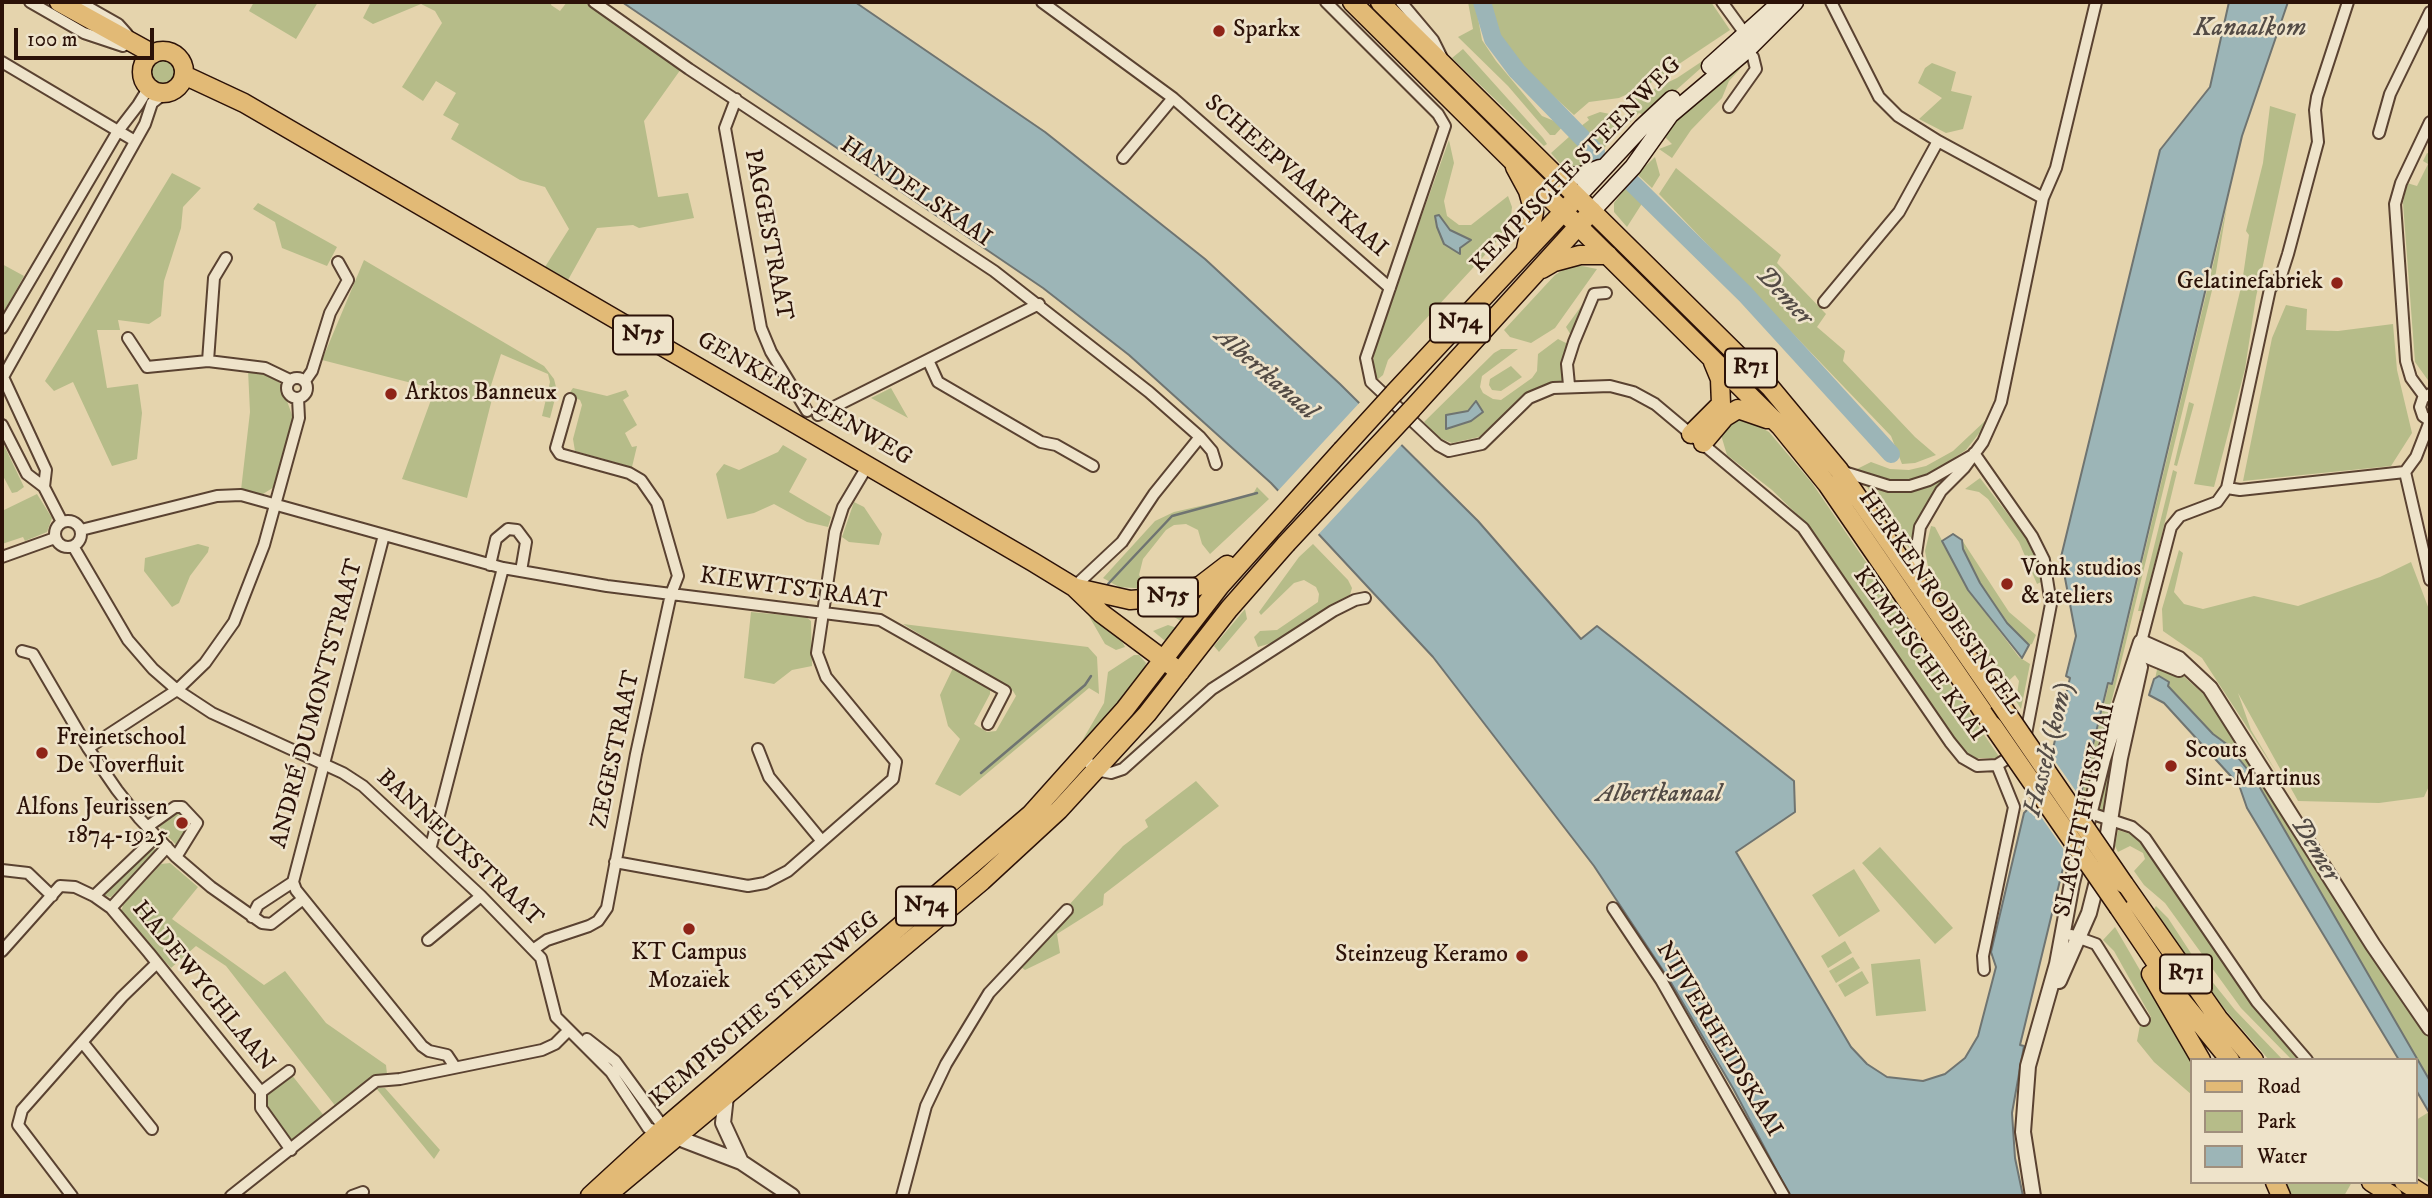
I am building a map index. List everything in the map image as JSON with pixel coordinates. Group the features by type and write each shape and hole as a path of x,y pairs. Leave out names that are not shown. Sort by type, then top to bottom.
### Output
{"main road":[{"name":"GENKERSTEENWEG","path":"60,2 127,42 147,67 155,92 175,86 223,91 1074,587 1180,672"},
{"name":"R71","path":"1352,2 1564,211"},
{"name":"R71","path":"1380,2 1592,211"},
{"name":"KEMPISCHE STEENWEG","path":"606,1196 667,1132 726,1096 982,880 1059,810 1162,660 1269,529 1577,197 1598,170 1653,126 1744,42 1781,2"},
{"name":"KEMPISCHE STEENWEG","path":"1744,42 1795,2"},
{"name":"GENKERSTEENWEG","path":"147,67 166,51 178,57 175,86"},
{"name":"KEMPISCHE STEENWEG","path":"590,1196 1031,814 1124,738 1286,544 1412,409 1530,275 1633,167 1653,126"},
{"path":"1511,160 1528,191 1534,212 1526,252"},
{"path":"1553,174 1579,176 1598,170"},
{"name":"HERKENRODESINGEL","path":"1564,211 1780,426 1826,484 2181,1000 2228,1058"},
{"name":"HERKENRODESINGEL","path":"1592,211 1770,387 1839,470 2218,1018 2252,1058"},
{"path":"1530,275 1554,262 1580,255 1608,255"},
{"path":"1697,439 1721,404 1720,379 1710,355"},
{"path":"1697,439 1738,409 1757,413 1780,426"},
{"name":"GENKERSTEENWEG","path":"1074,587 1130,600 1150,600 1184,593 1218,574 1245,544 1269,529"},
{"path":"2132,929 2140,953 2200,1058"},
{"path":"2374,1184 2393,1196"},
{"path":"2407,1184 2426,1196"}],"street":[{"name":"GENKERSTEENWEG","path":"30,2 83,33 127,42"},
{"name":"GENKERSTEENWEG","path":"79,2 118,24 127,42"},
{"name":"HANDELSKAAI","path":"594,2 953,242 1038,304 1200,437 1212,451 1216,464"},
{"name":"SCHEEPVAARTKAAI","path":"1042,2 1173,98 1390,288"},
{"name":"KEMPISCHE KAAI","path":"1326,2 1443,120 1444,133 1440,148 1366,358 1371,382 1438,445 1449,451 1482,444 1529,398 1553,388 1569,385 1610,386 1633,392 1654,404 1803,528 1963,758 1978,766 1997,765 2013,755 2026,734 2051,604 2044,559 2032,536 1973,454"},
{"path":"1401,2 1433,40 1446,66"},
{"path":"1722,2 1753,57 1756,69 1729,107"},
{"path":"1832,2 1879,97 1898,116 2043,198"},
{"name":"KEMPISCHE KAAI","path":"1919,588 1916,554 1920,527 1930,507 1964,468 1994,421 2010,371 2043,198 2056,168 2096,2"},
{"path":"2348,2 2317,97 2315,110 2318,142 2281,276 2270,289 2227,488 2240,490 2404,472 2416,457 2430,421 2420,409 2428,395 2411,377 2406,361 2395,204 2401,183 2430,122"},
{"path":"2379,133 2390,94 2430,12"},
{"path":"2,62 135,141"},
{"path":"2,328 118,131 146,92 147,67"},
{"path":"44,487 46,470 3,377 135,141 152,103 175,86"},
{"name":"SCHEEPVAARTKAAI","path":"1124,158 1173,98"},
{"name":"PAGGESTRAAT","path":"736,99 725,128 761,328 772,352 813,413 928,360"},
{"path":"1824,302 1899,212 1938,141"},
{"path":"208,361 214,278 226,258"},
{"path":"88,748 177,690 205,663 233,622 264,544 299,418 298,398 307,389 305,381 312,371 330,313 348,280 338,262"},
{"path":"1569,385 1567,364 1574,342 1594,294 1606,293"},
{"path":"1038,304 928,360 938,382 1041,442 1056,445 1093,466"},
{"path":"128,338 147,367 208,361 265,368 289,380 297,377 305,381"},
{"path":"289,380 288,392 298,398"},
{"name":"ZEGESTRAAT","path":"570,399 556,448 560,454 629,473 650,490 657,503 678,576 671,594 604,914"},
{"path":"2,425 27,474 44,487 62,522"},
{"path":"1074,587 1122,542 1154,495 1200,437"},
{"name":"KEMPISCHE KAAI","path":"1839,470 1889,486 1910,486 1929,480 1973,454"},
{"path":"615,862 748,886 765,883 788,871 896,772 896,762 826,677 817,653 835,532 843,507 868,466"},
{"path":"2404,472 2412,492 2430,580"},
{"name":"SLACHTHUISKAAI","path":"2034,1196 2026,1158 2023,1114 2028,1066 2045,1012 2090,813 2174,520 2211,506 2227,488"},
{"name":"KIEWITSTRAAT","path":"81,530 226,495 275,504 503,568 671,594 887,622 1005,691 988,723"},
{"path":"73,521 81,530 80,541 74,546 61,545 55,538 56,529 62,522 73,521"},
{"path":"490,565 496,539 508,529 517,530 526,542 521,571"},
{"name":"ANDRÉ DUMONTSTRAAT","path":"293,882 384,535"},
{"path":"2,557 55,538"},
{"name":"BANNEUXSTRAAT","path":"74,546 128,640 153,669 177,690 212,713 363,786 431,846 534,949 547,972 556,1017 568,1031"},
{"path":"431,846 503,568"},
{"path":"1090,764 1111,773 1123,769 1212,689 1333,611 1355,600 1366,598"},
{"path":"2139,647 2189,675 2218,701 2373,945 2430,1028"},
{"name":"SLACHTHUISKAAI","path":"2045,1012 2089,914 2141,663 2139,647"},
{"path":"22,651 33,654 88,748 147,827 176,856 262,923 271,924 303,899"},
{"path":"1124,738 1122,750 1126,756 1136,757"},
{"path":"758,750 769,777 821,840"},
{"path":"1984,970 1983,956 2014,807 1997,765"},
{"path":"147,827 175,807 182,807 197,823 176,856"},
{"path":"2090,813 2132,827 2145,838 2257,1002 2305,1058"},
{"name":"HADEWYCHLAAN","path":"94,896 156,837"},
{"name":"HADEWYCHLAAN","path":"111,908 167,847"},
{"path":"2,870 24,872 52,895 2,951"},
{"path":"252,917 258,905 293,882 303,899 422,1046 429,1051 447,1055 455,1067"},
{"name":"HADEWYCHLAAN","path":"52,895 60,886 75,887 111,908 261,1092 261,1108 291,1150"},
{"path":"428,940 481,896"},
{"name":"NIJVERHEIDSKAAI","path":"1613,908 1661,980 1784,1196"},
{"path":"902,1196 926,1106 946,1063 989,993 1067,910"},
{"name":"BANNEUXSTRAAT","path":"534,949 547,940 589,926 604,914"},
{"path":"2063,933 2095,944 2144,1020"},
{"path":"72,1196 18,1125 22,1110 157,963"},
{"path":"231,1196 376,1081 400,1079 542,1050 555,1044 568,1031 583,1036 615,1061 667,1132 741,1161 792,1196"},
{"path":"83,1042 152,1129"},
{"name":"HADEWYCHLAAN","path":"261,1092 289,1071"},
{"path":"726,1096 723,1123 741,1161"}],"green space":[{"path":"254,2 318,2 296,39 249,11"},
{"path":"371,2 552,2 551,5 560,11 567,2 587,2 681,69 644,121 658,197 688,193 694,218 639,228 633,225 597,228 568,280 545,267 569,229 545,187 520,180 451,139 459,124 443,115 456,93 436,81 423,101 402,87 442,23 435,11 421,4 373,24 363,18"},
{"path":"1468,2 1475,2 1482,40 1496,61 1542,116 1564,125 1555,135 1550,135 1508,86 1458,37 1473,29"},
{"path":"1486,2 1711,2 1730,30 1649,84 1619,98 1589,102 1574,115 1515,61 1495,32"},
{"path":"1728,44 1647,116 1639,113 1630,122 1626,109 1635,98 1677,78"},
{"path":"1463,49 1547,144 1544,146 1452,58"},
{"path":"163,60 172,64 176,73 172,82 163,86 154,82 150,73 154,64"},
{"path":"1932,63 1956,72 1951,91 1972,96 1963,129 1946,133 1919,119 1942,98 1918,83 1925,68"},
{"path":"1732,65 1740,69 1729,81 1722,98 1691,130 1672,158 1659,149 1672,144 1660,132"},
{"path":"2270,106 2296,114 2256,297 2245,369 2214,487 2194,484 2242,283 2249,235 2246,231 2263,163"},
{"path":"1600,112 1610,114 1626,126 1599,153 1576,130 1589,120 1587,117"},
{"path":"1570,136 1591,158 1583,168 1574,171 1563,167 1551,153"},
{"path":"1449,140 1454,163 1444,201 1447,216 1459,225 1471,225 1508,196 1512,207 1511,217 1495,244 1388,360 1383,375 1377,380 1372,370 1376,343"},
{"path":"2427,153 2430,154 2430,383 2415,362 2403,203 2407,183 2417,186 2428,164 2423,161"},
{"path":"1655,157 1660,175 1652,188 1637,174"},
{"path":"1676,168 1781,255 1777,263 1826,314 1817,327 1845,351 1843,361 1915,437 1936,455 1915,463 1902,464 1891,436 1659,194"},
{"path":"172,173 201,188 183,207 181,228 164,281 161,316 149,324 118,320 120,330 97,330 107,388 138,384 142,413 137,459 112,466 73,382 54,391 45,381"},
{"path":"1627,186 1643,202 1627,227 1614,212 1614,203"},
{"path":"258,203 337,247 327,266 282,248 275,222 253,209"},
{"path":"2227,206 2215,278 2105,728 2106,743 2087,806 2081,797 2109,684 2113,685"},
{"path":"364,260 544,366 554,379 557,391 550,418 542,416 550,382 548,374 501,354 487,398 492,399 467,498 402,479 435,389 322,360"},
{"path":"2,264 24,276 2,315"},
{"path":"1572,264 1597,269 1555,328 1531,343 1510,337 1504,330 1555,275"},
{"path":"1588,297 1572,337 1566,327"},
{"path":"2286,305 2307,309 2306,330 2338,331 2393,324 2397,370 2412,433 2391,466 2243,481 2272,338"},
{"path":"1558,339 1570,345 1562,382 1527,394 1479,437 1452,443 1437,437 1424,422 1494,353 1501,349 1518,349 1482,376 1480,387 1483,393 1501,400 1532,378 1537,371 1538,354"},
{"path":"1511,366 1522,377 1501,391 1492,390 1490,379"},
{"path":"248,370 267,373 281,384 292,415 292,424 274,487 263,494 241,490 250,412"},
{"path":"573,388 607,396 626,390 629,396 623,400 637,425 625,433 632,447 637,446 632,467 575,451 573,439 582,405 580,400 568,395"},
{"path":"891,388 908,418 871,398"},
{"path":"2189,402 2194,404 2177,466 2174,465"},
{"path":"1739,416 1769,432 1812,483 2000,758 1976,758 1964,751 1808,525 1772,490 1727,455 1721,435 1724,425"},
{"path":"1986,420 1988,422 1966,450 1925,477 1897,482 1859,474 1857,469 1871,462 1890,469 1909,470 1926,466 1953,451"},
{"path":"2,441 24,487 17,492 12,493 2,474"},
{"path":"783,445 807,459 789,492 831,517 828,527 807,522 774,504 754,513 727,519 716,474 724,464 739,470 778,452"},
{"path":"2173,470 2177,472 2158,550 2142,611 2138,611"},
{"path":"1945,476 1947,478 1919,518 1911,551 1865,484 1889,490"},
{"path":"1980,478 2024,535 2036,558 2041,582 2037,584 2019,542 1988,499 1979,492 1965,489"},
{"path":"1257,487 1269,499 1210,554 1202,544 1198,530 1186,524 1174,525 1166,530 1143,559 1139,575 1149,589 1119,587 1103,578 1155,521 1174,512 1253,494"},
{"path":"37,494 52,518 47,532 25,541 23,537 2,544 2,511"},
{"path":"854,502 864,507 882,534 879,545 849,542 842,537"},
{"path":"1931,526 1935,527 1968,590 2019,657 2030,664 2021,709 2016,701 2019,681 2015,675 2004,685 1931,582 1925,551"},
{"path":"1962,540 2009,612 2036,635 2032,644 2029,645 2007,623 1980,583 1963,549"},
{"path":"198,544 209,547 208,552 190,576 179,603 172,607 144,571 145,558"},
{"path":"1313,544 1348,580 1352,588 1350,595 1275,642 1258,647 1254,637 1260,631 1277,630 1318,602 1316,587 1304,580 1294,583 1261,615 1259,612 1299,557"},
{"path":"2179,550 2183,553 2174,592 2184,604 2203,609 2254,596 2298,606 2380,577 2411,562 2430,612 2430,784 2424,797 2379,803 2298,801 2238,693 2251,730 2277,773 2202,658 2163,631 2162,609"},
{"path":"1205,593 1181,621 1169,614 1167,609"},
{"path":"1082,604 1125,647 1116,650 1105,644"},
{"path":"1245,609 1247,619 1219,652 1214,646"},
{"path":"751,612 806,617 811,621 812,666 792,670 774,684 744,678"},
{"path":"903,624 1088,647 1097,657 1099,694 1089,688 960,796 935,784 960,739 948,726 940,695 954,666 990,686 990,694 974,724 987,732 996,731 1016,696 1013,691"},
{"path":"1168,625 1177,628 1169,639 1164,640 1153,631"},
{"path":"1134,655 1139,655 1146,663 1143,674 1074,755 1104,703 1108,672"},
{"path":"2158,665 2181,674 2208,698 2430,1037 2430,1081 2228,745 2213,734 2159,676 2155,679"},
{"path":"2115,737 2120,739 2107,813 2093,811"},
{"path":"1196,781 1219,806 1104,894 1103,905 1057,934 1060,953 1025,970 1021,967 1072,912 1068,906 1123,846 1148,827 1145,820"},
{"path":"180,810 193,822 176,845 157,824"},
{"path":"2118,830 2137,836 2153,855 2238,985 2300,1058 2290,1058 2241,1008 2165,903 2144,885 2134,871 2145,859 2143,853 2130,846 2118,852 2115,846"},
{"path":"1880,847 1953,928 1935,944 1862,863"},
{"path":"150,849 155,849 155,854 111,897 105,896 106,892"},
{"path":"170,863 198,887 172,919 264,985 285,971 326,1023 386,1065 387,1074 372,1079 337,1108 226,966 196,946 171,968 121,913 123,905 161,864"},
{"path":"1854,869 1880,911 1839,937 1812,895"},
{"path":"2156,906 2168,918 2198,964 2235,1010 2281,1058 2267,1058 2222,1006 2154,909"},
{"path":"2130,909 2242,1058 2236,1058 2191,1004 2126,910"},
{"path":"2115,927 2191,1058 2190,1093 2154,1062 2137,1041 2140,1025 2151,1017 2114,951 2103,940"},
{"path":"1845,941 1852,953 1828,968 1821,956"},
{"path":"1853,957 1860,968 1836,983 1829,971"},
{"path":"1920,959 1926,1011 1876,1016 1871,964"},
{"path":"1862,971 1869,983 1845,997 1838,985"},
{"path":"291,1074 325,1117 292,1143 269,1112 266,1094"},
{"path":"376,1088 385,1088 440,1150 434,1159"},
{"path":"2429,1112 2430,1183 2418,1176 2418,1119"},
{"path":"2283,1184 2351,1184 2344,1196 2286,1196"}],"water":[{"name":"Albertkanaal","path":"622,2 855,2 1045,132 1205,259 1340,384 1478,521 1581,639 1597,626 1794,781 1795,812 1736,852 1851,1047 1867,1064 1887,1077 1923,1081 1945,1074 1965,1058 1978,1036 1996,967 1991,952 2024,813 2042,794 2070,678 2066,676 2076,636 2061,557 2160,150 2210,87 2229,2 2288,2 2242,136 2112,684 2108,683 2020,1045 2024,1046 2012,1113 2015,1158 2023,1196 1790,1196 1734,1090 1670,981 1594,866 1433,657 1271,483 1129,355 1043,288"},
{"path":"1439,215 1450,230 1471,240 1460,248 1460,254 1444,244 1435,216"},
{"path":"1476,401 1483,412 1471,421 1446,429 1446,415 1468,411"},
{"path":"1953,534 1962,540 1963,549 1980,583 2007,623 2029,645 2022,658 1968,590 1942,541"},
{"path":"2159,676 2169,682 2168,686 2213,734 2228,745 2255,779 2417,1058 2398,1058 2247,808 2239,785 2164,703 2149,695 2154,679"},
{"path":"2418,1060 2430,1081 2430,1114 2418,1093"}],"pier":[{"path":"1362,400 1404,442 1316,537 1275,494"},
{"path":"2048,751 2082,800 2069,857 2030,801 2038,792"}],"waterway":[{"name":"Demer","path":"1482,2 1493,39 1517,71 1596,152"},
{"name":"Demer","path":"1631,182 1745,294 1891,454"},
{"path":"1108,584 1172,516 1257,493"},
{"path":"981,773 1085,685 1091,676"}],"place":[{"name":"Sparkx","path":"1219,31"},
{"name":"Gelatinefabriek","path":"2337,283"},
{"name":"Arktos Banneux","path":"391,394"},
{"name":"Vonk studios & ateliers","path":"2007,584"},
{"name":"Freinetschool De Toverfluit","path":"42,753"},
{"name":"Scouts Sint-Martinus","path":"2171,766"},
{"name":"Alfons Jeurissen 1874-1925","path":"182,823"},
{"name":"KT Campus Mozaïek","path":"689,929"},
{"name":"Steinzeug Keramo","path":"1522,956"}],"water label":[{"name":"Kanaalkom","path":"2250,30"},
{"name":"Hasselt (kom)","path":"2050,750"}]}
